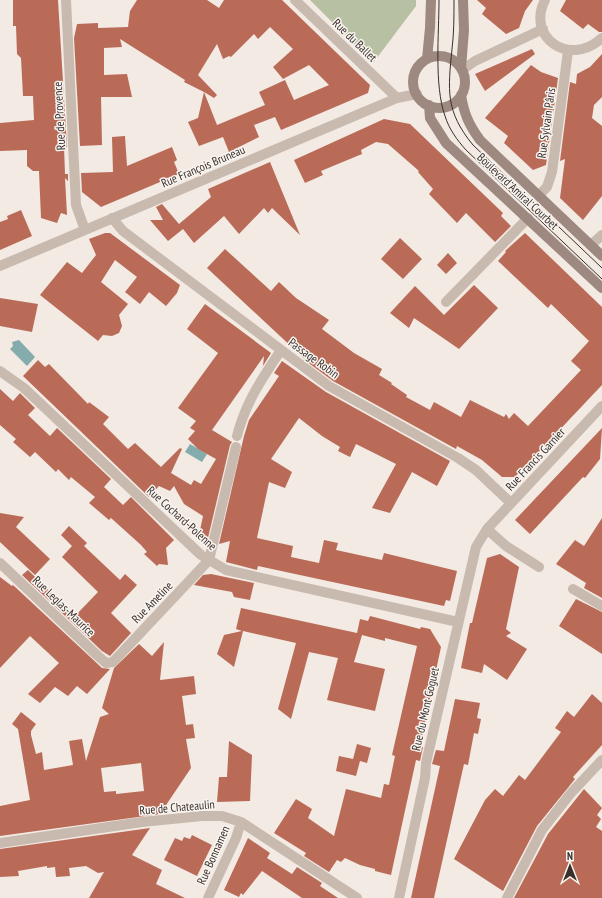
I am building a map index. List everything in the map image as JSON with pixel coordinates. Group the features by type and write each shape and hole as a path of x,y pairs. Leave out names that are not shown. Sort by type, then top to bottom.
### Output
{"street":[{"name":"Rue de Provence","path":"66,0 76,205 85,230"},
{"name":"Rue du Ballet","path":"295,0 397,98"},
{"path":"426,59 431,0"},
{"path":"462,0 464,30 462,69 465,81 461,96 448,106 438,107 429,105 417,94 414,83 416,72 426,59 434,56 445,57 454,60 462,69"},
{"path":"545,0 541,10 543,29 552,42 568,51 577,51 599,45"},
{"path":"462,69 475,61 543,29"},
{"name":"Rue Sylvain Pâris","path":"539,195 547,187 552,172 568,51"},
{"name":"Rue François Bruneau","path":"0,266 397,98 417,94"},
{"name":"Boulevard Amiral Courbet","path":"461,96 465,117 469,126 480,140 602,256"},
{"name":"Boulevard Amiral Courbet","path":"429,105 430,118 446,142 602,288"},
{"name":"Passage Robin","path":"112,218 123,231 337,391 458,458 476,470 511,504"},
{"path":"446,302 528,218"},
{"path":"591,245 602,235"},
{"path":"237,436 243,413 256,386 281,350"},
{"name":"Rue Cochard-Polenne","path":"0,371 24,388 201,555 226,570 458,622"},
{"name":"Rue Francis Garnier","path":"487,529 602,406"},
{"path":"209,560 236,447"},
{"path":"487,529 506,546 539,567"},
{"name":"Rue du Mont Goguet","path":"399,898 425,778 426,763 458,622 476,547 487,529"},
{"name":"Rue Ameline","path":"113,662 209,560"},
{"name":"Rue Leglas-Maurice","path":"0,563 98,656 106,663 113,662"},
{"path":"573,589 602,606"},
{"path":"507,898 542,830 571,793 602,760"},
{"name":"Rue de Chateaulin","path":"0,843 142,822 202,816 222,816 241,822 357,898"},
{"name":"Rue Bonnamen","path":"208,898 236,838 241,822"}],"green space":[{"path":"310,0 416,0 416,6 373,63"}],"water":[{"path":"19,340 35,357 27,366 10,349 13,346 12,342"},
{"path":"190,444 207,454 202,462 185,452"}],"building":[{"path":"13,0 58,0 67,147 64,147 65,174 68,174 68,181 65,178 67,215 61,213 57,223 41,218 39,171 33,171 27,166 27,150 0,151 0,123 34,120 33,96 23,96 21,58 17,54 16,26 13,26"},
{"path":"137,0 207,0 219,8 224,0 282,0 370,85 368,93 281,130 275,117 254,125 259,137 229,152 223,137 199,146 188,122 198,118 204,92 184,82 185,80 120,39 122,47 104,48 104,75 127,74 132,97 101,97 102,145 80,146 74,38 77,24 98,23 98,28 128,27 130,11","holes":["270,27 293,49 273,67 283,79 309,65 329,85 294,100 285,80 259,92 265,105 217,125 204,92 214,98 217,95 198,75 217,44 223,59 229,56 231,57 254,34 258,39"]},
{"path":"477,0 533,0 525,11 519,28 506,34 482,14 486,8"},
{"path":"566,0 602,0 602,32 599,32 588,24 583,29 560,11"},
{"path":"532,49 535,54 485,91 475,74"},
{"path":"602,54 602,97 594,105 592,118 602,126 602,196 583,220 560,198 565,159 560,161 570,82 576,84 577,74 590,67"},
{"path":"531,65 541,72 558,78 546,165 533,170 504,143 508,136 485,118"},
{"path":"384,119 410,124 503,213 501,216 511,226 495,242 466,213 457,223 429,194 433,189 418,172 419,171 388,144 376,142 361,150 362,154 321,171 323,175 305,183 294,160"},
{"path":"125,136 127,166 172,147 177,160 174,162 179,174 101,207 82,192 81,173 113,172 112,137"},
{"path":"270,162 300,235 272,208 268,213 264,208 239,234 224,216 194,243 183,229 168,241 150,220 163,220 156,207 162,204 179,224 211,197 208,189"},
{"path":"21,210 32,236 0,250 0,222 8,219 7,216"},
{"path":"105,233 110,233 180,285 177,293 166,306 149,292 140,304 125,292 137,277 115,260 101,282 128,304 119,315 122,326 119,333 112,336 103,335 98,341 40,295 67,262 82,273 96,255 89,239"},
{"path":"525,233 602,307 602,385 515,477 502,477 482,460 457,446 456,449 333,381 310,364 207,268 225,249 271,291 279,282 296,298 329,320 322,329 354,353 382,369 379,375 407,395 406,397 430,410 434,402 461,417 470,400 504,417 506,414 509,419 514,413 528,426 581,370 571,361 589,341 551,304 548,308 498,261 506,252 505,251"},
{"path":"400,238 422,259 403,279 381,259"},
{"path":"448,253 457,263 446,274 437,265"},
{"path":"474,285 498,308 459,349 414,318 409,328 390,313 415,286 444,315"},
{"path":"0,298 38,304 32,332 0,326"},
{"path":"205,304 271,353 263,366 264,356 212,430 232,442 230,445 207,542 199,535 203,516 184,504 174,486 170,491 159,486 149,497 23,376 38,360 45,367 49,364 88,404 89,402 109,417 103,424 128,449 135,443 161,467 180,448 182,449 171,473 191,485 194,480 201,484 216,459 198,449 188,439 195,431 190,428 196,421 178,408 218,353 187,329"},
{"path":"282,361 326,392 450,461 437,486 412,472 390,513 372,508 396,464 356,444 350,457 338,451 340,447 322,436 299,418 271,459 292,472 285,488 269,482 257,538 293,546 291,557 319,563 324,540 338,543 336,550 382,560 384,553 457,571 450,601 446,600 444,606 258,566 257,570 226,562 230,541 219,544 244,436 249,420 279,376 274,373"},
{"path":"0,389 13,401 20,393 35,408 28,415 50,436 57,428 111,479 104,487 123,505 131,497 174,540 166,548 168,565 159,564 157,566 144,554 147,552 141,545 111,518 109,520 89,503 95,497 71,477 69,480 58,469 56,472 35,452 30,457 13,442 16,439 0,425"},
{"path":"602,428 600,459 585,478 583,477 530,534 515,520"},
{"path":"0,513 24,517 16,527 50,559 35,575 0,542"},
{"path":"602,518 602,598 584,588 586,583 556,564 575,540 584,546"},
{"path":"69,526 87,543 84,546 120,580 125,574 137,585 111,613 131,633 110,656 102,651 22,575 28,570 75,616 98,592 62,557 72,546 61,535"},
{"path":"500,554 519,567 506,629 511,633 506,636 527,649 507,680 484,664 482,673 461,668 470,623 472,623 487,558"},
{"path":"211,574 254,583 250,600 234,597 232,592 194,585 203,575"},
{"path":"0,577 12,586 13,585 102,668 110,669 87,694 77,686 68,696 55,687 40,703 28,694 59,663 30,636 0,668"},
{"path":"576,599 602,612 602,654 559,626"},
{"path":"241,608 357,633 360,619 368,621 370,616 420,629 421,627 430,629 441,647 420,746 423,747 420,761 416,760 391,875 375,871 375,869 360,865 345,858 341,862 337,860 329,872 304,856 306,853 274,833 296,799 312,809 308,818 334,836 346,789 381,798 384,784 389,785 395,756 392,755 417,646 385,638 385,641 362,635 354,662 385,669 375,711 327,700 338,658 309,652 291,719 278,709 296,643 243,631 234,667 217,654 224,635 242,631 236,629"},
{"path":"164,642 160,680 194,676 196,694 182,696 186,725 193,724 195,738 186,739 191,768 160,814 0,836 0,806 30,800 18,729 12,724 21,712 36,724 31,731 31,735 36,754 42,752 44,770 73,765 69,741 82,739 86,761 100,717 109,714 102,708 114,668 139,644 152,656","holes":["141,763 144,791 116,794 116,791 104,792 101,768"]},
{"path":"592,694 602,703 602,745 573,777 575,779 537,826 503,891 454,859 485,800 495,789 503,796 519,775 525,780 561,732 555,728 567,711 574,717"},
{"path":"455,699 480,703 477,718 481,719 478,734 474,733 468,765 464,764 434,898 411,898 440,766 432,764 436,750 444,751"},
{"path":"229,741 252,755 250,801 217,802 219,777 227,777"},
{"path":"357,744 371,748 367,763 360,761 356,776 336,771 339,756 353,759"},
{"path":"584,789 602,808 597,815 601,819 596,827 602,831 602,898 514,898 548,834"},
{"path":"150,828 132,855 162,870 156,884 185,898 89,898 104,872 98,873 86,866 69,868 70,876 56,877 55,867 47,868 47,866 18,871 19,876 0,877 0,849"},
{"path":"192,835 212,845 197,876 164,860 175,838 182,841 184,837 190,839"},
{"path":"248,838 270,853 267,858 292,874 297,867 322,883 320,886 338,898 302,898 262,871 243,895 241,893 239,897 224,890"}],"tram line":[{"path":"439,0 439,90 445,116 451,130 466,150 602,279"},
{"path":"454,0 454,31 450,77 450,100 457,121 473,145 602,268"}]}
